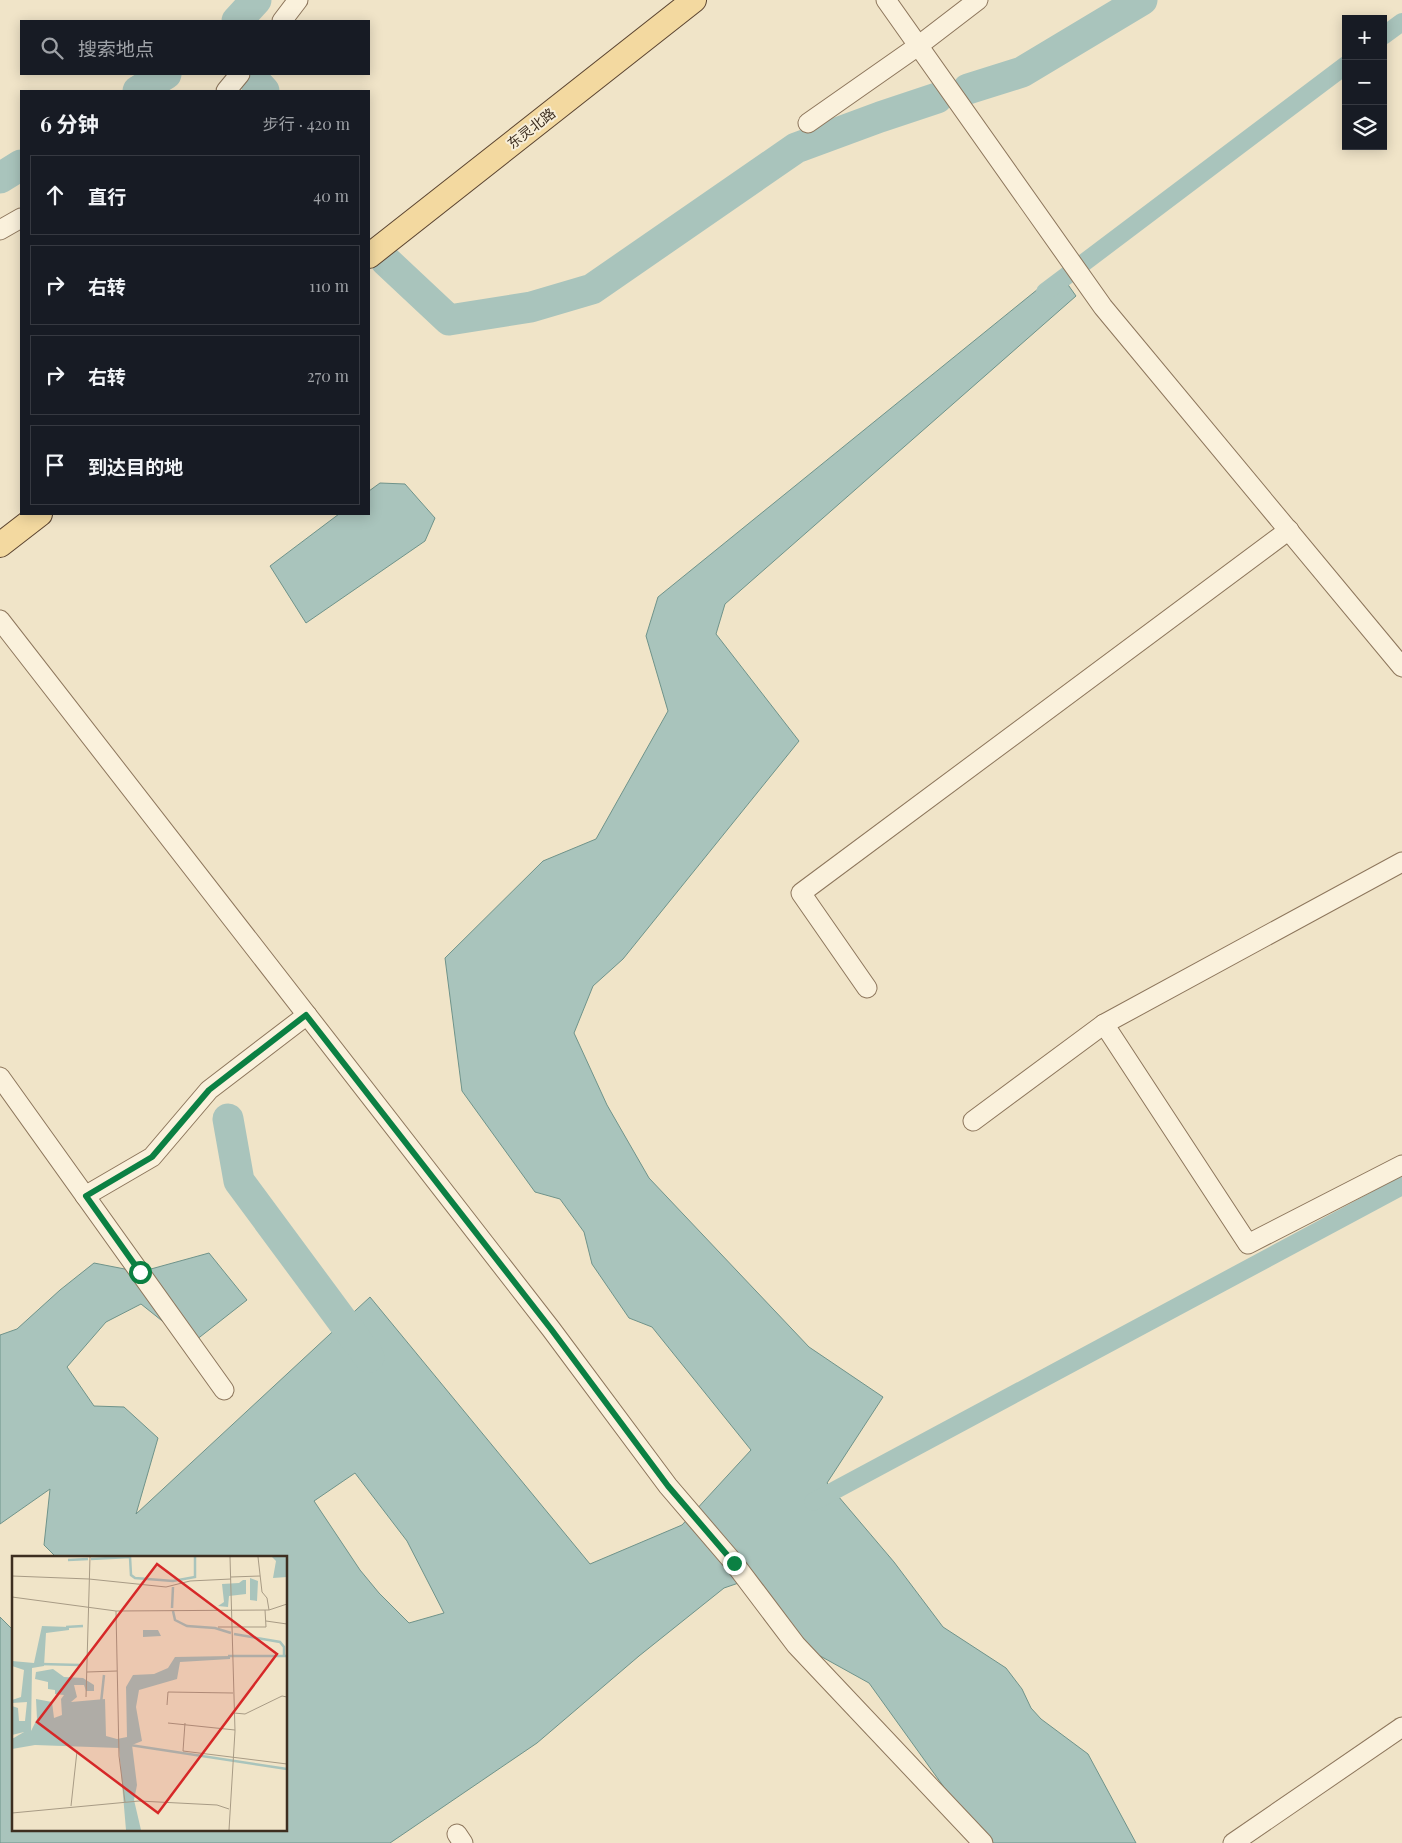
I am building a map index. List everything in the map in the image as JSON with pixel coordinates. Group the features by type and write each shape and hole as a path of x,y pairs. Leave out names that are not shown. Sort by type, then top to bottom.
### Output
{"main road":[{"name":"东灵北路","path":"370,255 694,0"},
{"path":"0,546 39,515"}],"street":[{"path":"283,20 298,0"},
{"path":"886,0 1104,307 1402,667"},
{"path":"808,123 918,46 978,0"},
{"path":"227,90 239,75"},
{"path":"0,230 20,219"},
{"path":"866,988 801,892 1289,530"},
{"path":"0,620 551,1329 668,1486 734,1563 796,1645 983,1843"},
{"path":"973,1121 1104,1024 1402,862"},
{"path":"86,1196 152,1157 209,1090 306,1015"},
{"path":"1104,1024 1248,1244 1402,1165"},
{"path":"0,1077 224,1390"},
{"path":"1233,1843 1402,1727"}],"water":[{"path":"1059,272 1076,296 725,604 716,634 799,741 623,959 593,986 574,1033 607,1105 649,1178 809,1347 883,1397 827,1483 894,1562 943,1627 1006,1668 1022,1689 1031,1708 1041,1719 1088,1754 1136,1843 992,1843 959,1808 869,1683 813,1652 756,1577 724,1588 639,1656 537,1743 390,1843 0,1843 0,1617 12,1629 12,1830 288,1830 288,1556 55,1556 44,1545 50,1489 0,1524 0,1335 17,1329 60,1290 94,1263 140,1272 209,1253 247,1300 191,1344 141,1304 106,1322 67,1367 94,1406 124,1407 158,1438 136,1514 370,1297 590,1564 682,1525 751,1450 652,1327 629,1318 592,1264 584,1232 560,1199 535,1192 462,1091 445,958 543,861 596,839 668,711 646,636 658,597","holes":["355,1473 407,1541 444,1613 409,1623 379,1593 360,1570 314,1501"]},
{"path":"380,483 405,484 435,518 425,541 306,623 270,566 338,515 370,515 370,490"}],"waterway":[{"path":"238,20 256,0"},
{"path":"968,89 1022,72 1142,0"},
{"path":"1387,33 1402,22"},
{"path":"1045,292 1342,68"},
{"path":"140,90 164,75"},
{"path":"254,80 263,90"},
{"path":"386,261 449,320 531,307 592,289 796,148 937,98"},
{"path":"0,178 20,166"},
{"path":"228,1119 239,1181 369,1357"},
{"path":"813,1502 1402,1186"}],"route":[{"path":"140,1272 86,1196 152,1157 209,1090 306,1015 551,1329 668,1486 734,1563"}]}
